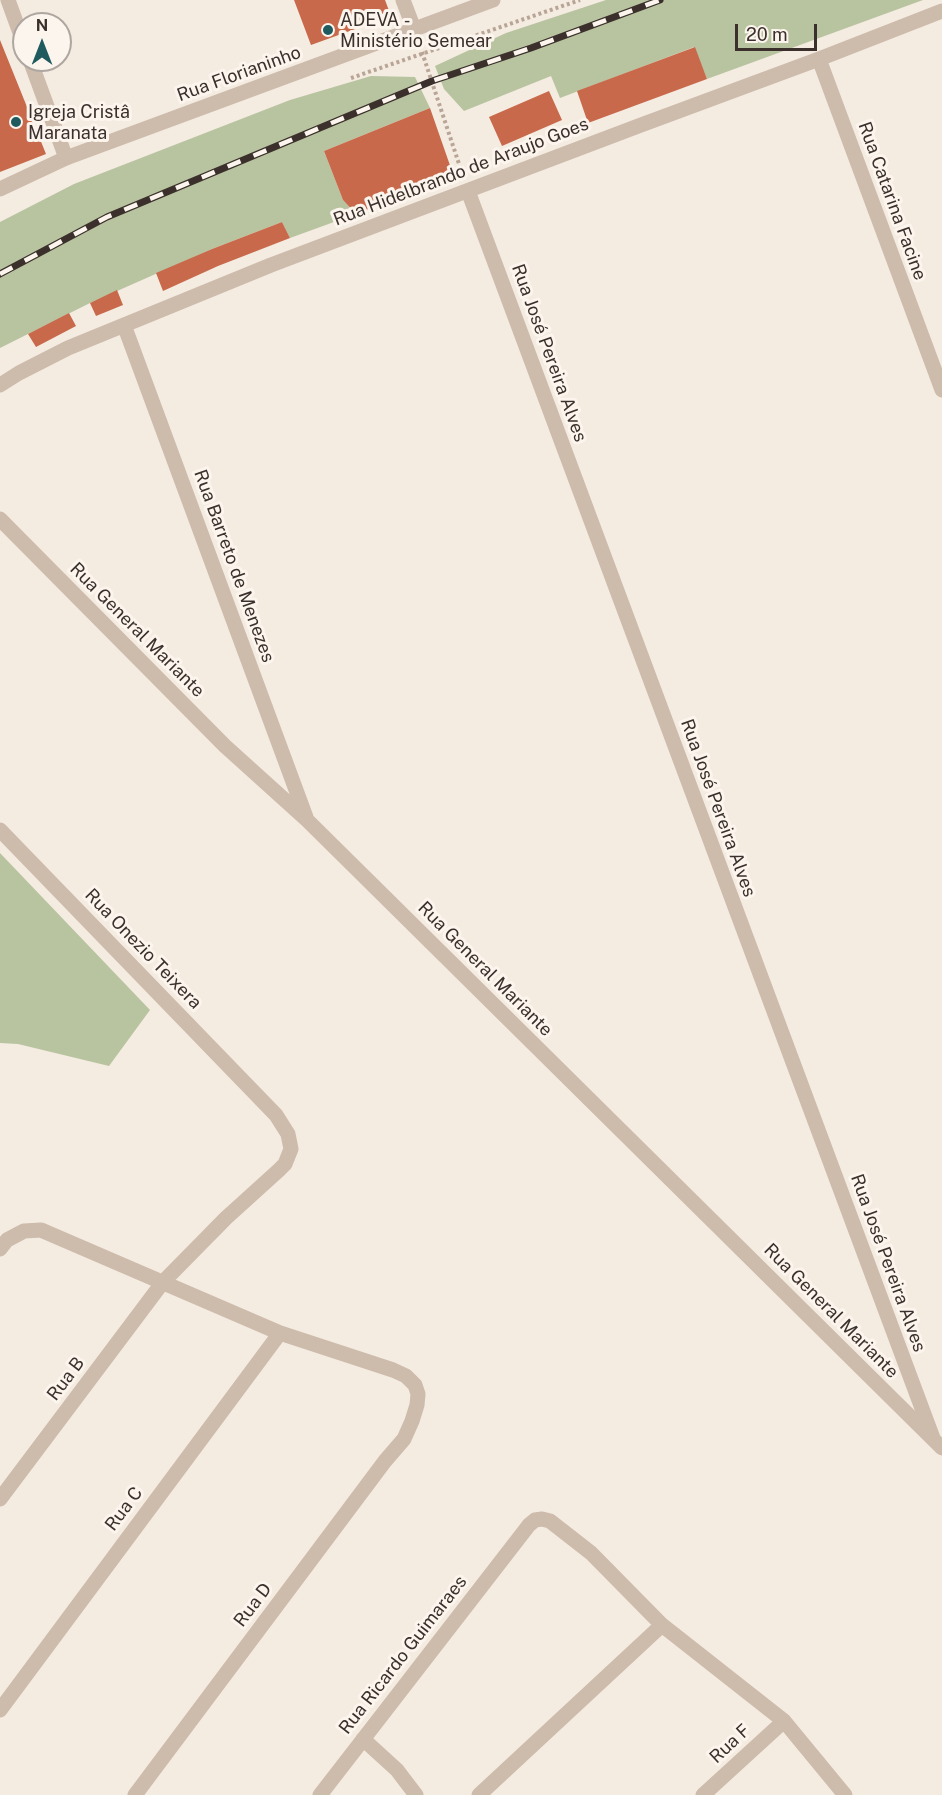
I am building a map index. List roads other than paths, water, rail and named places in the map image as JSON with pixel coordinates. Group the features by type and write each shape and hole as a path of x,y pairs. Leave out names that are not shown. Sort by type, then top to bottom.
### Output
{"street":[{"path":"403,0 414,29"},
{"name":"Rua Florianinho","path":"0,189 66,158 493,0"},
{"name":"Rua Hidelbrando de Araujo Goes","path":"0,385 68,348 271,265 641,124 819,60 942,11"},
{"name":"Rua Catarina Facine","path":"819,60 942,390"},
{"path":"34,72 66,158"},
{"name":"Rua José Pereira Alves","path":"468,191 937,1443"},
{"name":"Rua Barreto de Menezes","path":"124,325 307,820"},
{"name":"Rua General Mariante","path":"0,519 225,746 307,820 937,1443"},
{"name":"Rua Onezio Teixera","path":"0,830 258,1096 276,1115 288,1134 291,1149 285,1164 226,1218 163,1282"},
{"name":"Rua D","path":"0,1249 7,1240 24,1231 41,1230 280,1333 393,1370 406,1376 415,1385 418,1395 412,1421 404,1439 135,1795"},
{"name":"Rua B","path":"0,1499 163,1282"},
{"name":"Rua C","path":"0,1710 280,1333"},
{"name":"Rua Ricardo Guimaraes","path":"320,1795 529,1525 543,1519 550,1521 591,1553 662,1625 784,1721 845,1795"},
{"path":"479,1795 662,1625"},
{"name":"Rua F","path":"703,1795 784,1721"},
{"path":"363,1739 397,1770 416,1795"}],"railway":[{"path":"0,274 107,217 432,81 531,48 660,0"}],"place":[{"name":"ADEVA - Ministério Semear","path":"328,30"},
{"name":"Igreja Cristâ Maranata","path":"16,122"}]}
